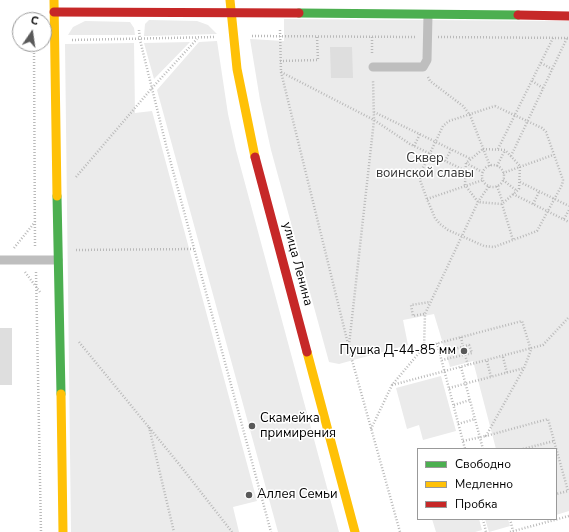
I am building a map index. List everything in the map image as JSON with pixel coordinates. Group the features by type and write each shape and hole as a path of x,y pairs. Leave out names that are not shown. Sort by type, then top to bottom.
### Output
{"street":[{"path":"54,0 63,532"},
{"name":"улица Ленина","path":"230,0 237,69 252,144 355,532"},
{"path":"54,12 231,12 569,16"}],"lane":[{"path":"373,67 423,67 427,60 428,15"},
{"path":"0,260 58,260"}],"path":[{"path":"138,12 140,40 152,88 271,532"},
{"path":"279,13 280,72 348,347 400,532"},
{"path":"54,40 197,39 233,36 568,38 511,156"},
{"path":"280,60 318,60 317,37"},
{"path":"348,347 374,120 372,37"},
{"path":"498,149 553,38"},
{"path":"75,178 152,88 197,39"},
{"path":"34,52 35,260 41,532"},
{"path":"541,63 552,69"},
{"path":"423,67 430,81 463,106 470,115 490,166"},
{"path":"280,72 374,120 414,146 466,171"},
{"path":"532,81 543,88"},
{"path":"495,106 515,115 542,128 546,132 562,180 537,231 494,247 484,246 440,224 435,218 427,199 420,180 420,174 443,126 449,121 495,106"},
{"path":"374,112 471,159"},
{"path":"414,146 420,134"},
{"path":"483,149 505,150 520,166 519,189 502,204 478,202 465,185 466,163 483,149"},
{"path":"445,161 451,150"},
{"path":"497,166 505,150"},
{"path":"503,173 554,155"},
{"path":"466,163 482,172"},
{"path":"490,166 497,166 503,173 503,180 497,186 488,186 482,180 482,172 490,166"},
{"path":"427,199 482,180"},
{"path":"503,180 517,191"},
{"path":"520,182 569,206"},
{"path":"424,347 425,314 478,202 488,186"},
{"path":"497,186 513,240"},
{"path":"533,204 539,192"},
{"path":"513,194 569,222"},
{"path":"564,219 569,210"},
{"path":"40,293 16,260 12,249 41,217"},
{"path":"58,250 195,249"},
{"path":"425,314 413,316 411,305 430,302"},
{"path":"392,385 531,350 543,345 569,317"},
{"path":"371,429 392,385 424,347 522,321 531,350 524,368 486,436"},
{"path":"460,337 463,347"},
{"path":"79,341 232,532"},
{"path":"437,343 465,448"},
{"path":"440,353 469,345 472,353 442,360"},
{"path":"465,355 468,365"},
{"path":"503,357 508,373"},
{"path":"486,361 491,377"},
{"path":"461,367 483,448"},
{"path":"449,388 524,368"},
{"path":"454,406 470,400"},
{"path":"458,424 475,419"},
{"path":"463,441 480,438 548,419 556,448"},
{"path":"148,426 174,532"},
{"path":"527,448 554,442"},
{"path":"557,452 569,495"},
{"path":"557,494 568,491"},
{"path":"557,519 569,516"},
{"path":"483,520 486,532"},
{"path":"510,520 511,532 554,520"}],"green space":[{"name":"Сквер воинской славы","path":"284,19 569,21 569,511 557,515 557,448 496,448 473,361 450,367 434,314 403,320 408,345 339,364 329,362 271,150 260,100 250,39 284,41"},
{"path":"149,20 197,21 208,25 217,34 144,36 145,24"},
{"path":"85,21 130,22 134,28 135,35 68,35 73,27"},
{"path":"217,41 228,114 236,150 339,532 278,532 157,90 199,42"},
{"path":"190,42 154,79 144,43"},
{"path":"134,43 135,113 152,111 257,501 233,507 239,532 71,532 65,44"},
{"path":"441,376 456,431 423,440 419,425 407,429 396,388"},
{"path":"432,520 479,520 482,530 475,532 436,532"},
{"path":"485,520 508,520 510,526 489,532"}],"building":[{"path":"330,47 352,47 353,78 331,78"},
{"path":"0,328 12,328 12,385 0,385"}],"traffic: fast":[{"path":"299,13 518,15"},
{"path":"57,196 61,394"}],"traffic: slow":[{"path":"54,0 57,196"},
{"path":"230,0 237,69 255,157"},
{"path":"307,352 355,532"},
{"path":"61,394 63,532"}],"traffic: jam":[{"path":"54,12 299,13"},
{"path":"518,15 569,16"},
{"path":"255,157 307,352"}],"place":[{"name":"Пушка Д-44-85 мм","path":"464,351"},
{"name":"Скамейка примирения","path":"252,426"},
{"name":"Аллея Семьи","path":"249,495"}]}
